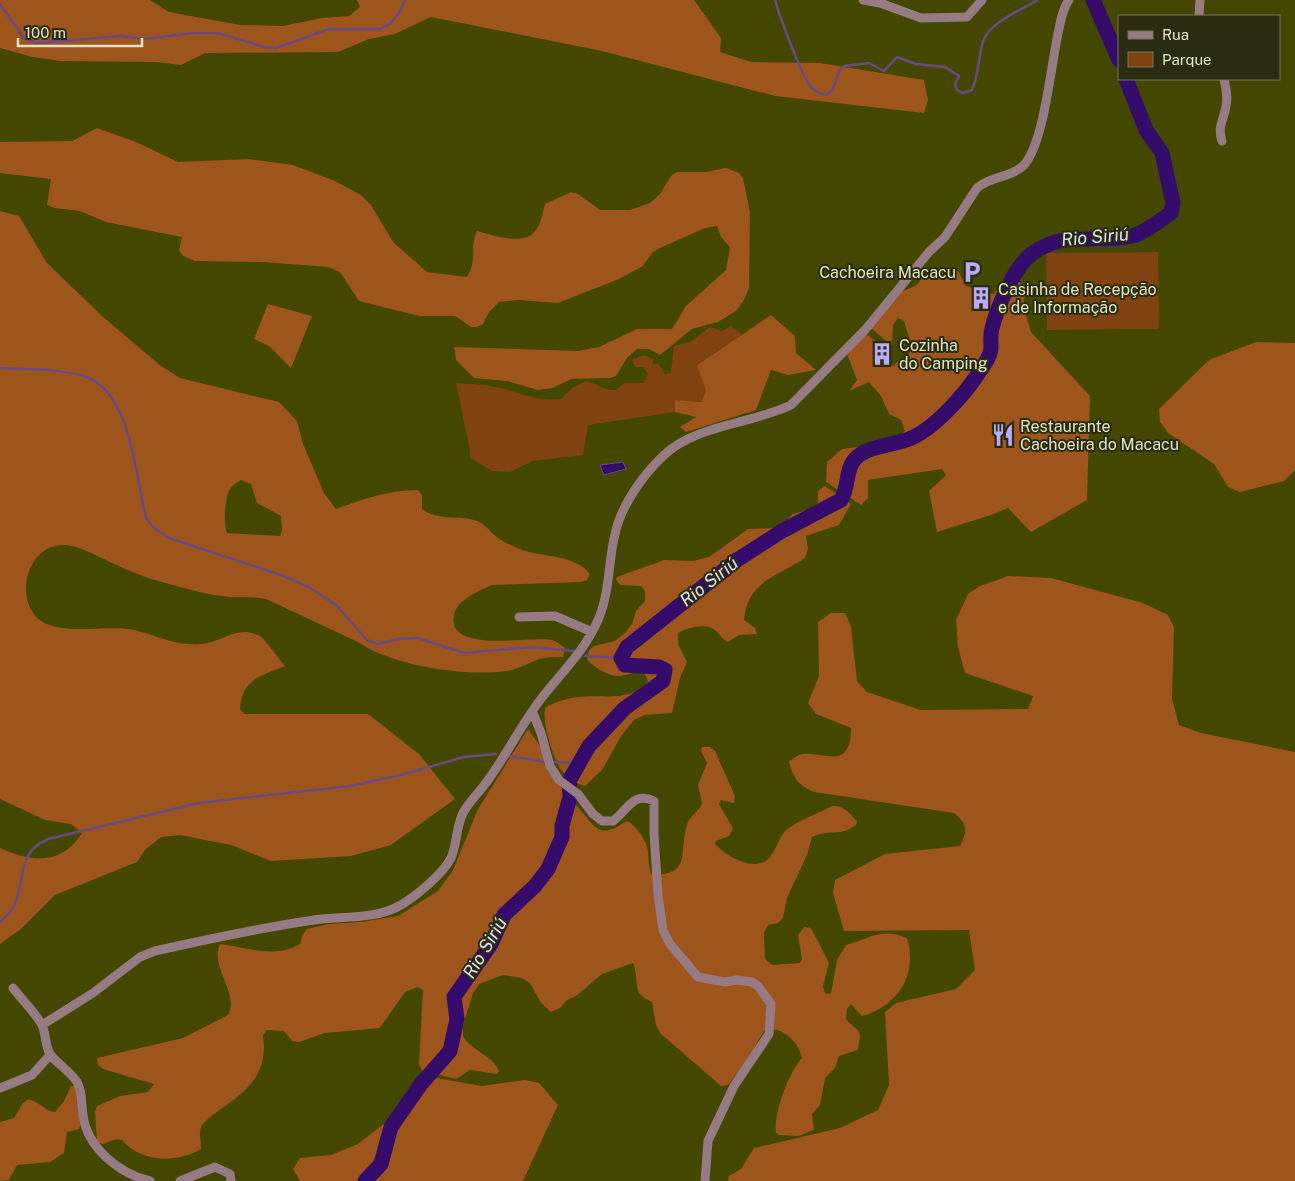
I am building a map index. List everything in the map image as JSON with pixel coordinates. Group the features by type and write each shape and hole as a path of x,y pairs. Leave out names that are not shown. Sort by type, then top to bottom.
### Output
{"street":[{"path":"863,0 930,19 942,16 967,17 982,0"},
{"path":"42,1025 92,993 140,957 155,951 257,929 318,919 364,916 400,906 430,883 451,858 462,816 466,808 488,781 543,696 569,667 592,632 600,617 608,587 614,535 619,516 662,456 676,445 692,437 777,412 791,405 865,330 929,252 945,236 976,188 982,183 1017,171 1025,164 1037,139 1056,40 1068,0"},
{"path":"1199,15 1200,0"},
{"path":"1222,141 1219,126 1226,107 1227,96 1224,80"},
{"path":"519,617 556,616 592,632"},
{"path":"532,713 541,733 550,766 566,786 575,792 593,814 602,821 613,821 638,798 646,797 654,801 654,834 659,900 663,930 670,944 698,977 724,982 737,980 752,982 759,987 771,1004 769,1034 734,1086 708,1140 704,1181"},
{"path":"13,988 42,1025 50,1055 62,1064 76,1081 82,1096 83,1116 88,1133 96,1147 117,1165 138,1178 150,1181"},
{"path":"0,1088 32,1075 50,1055"},
{"path":"180,1181 215,1168 230,1174 231,1181"}],"green space":[{"path":"1158,252 1159,329 1047,330 1046,253"},
{"path":"731,326 742,334 697,365 706,391 701,402 675,400 675,412 588,425 583,455 533,461 510,472 492,471 470,458 456,383 490,386 541,399 561,399 572,388 586,381 607,389 616,390 624,383 644,383 648,374 643,367 635,367 632,360 643,355 654,359 652,364 658,363 665,374 671,373 674,346 690,342 710,327 722,331"}],"shaded area":[{"path":"0,0 150,0 169,12 240,25 283,26 322,18 349,16 360,7 357,0 694,0 721,38 720,52 751,62 820,63 924,80 928,100 924,113 775,96 602,51 431,17 395,34 369,39 338,52 205,53 181,65 156,62 60,61 33,57 0,48"},
{"path":"97,128 136,142 178,162 249,159 293,165 335,181 361,195 371,205 393,242 427,272 467,277 472,264 477,231 500,237 524,238 536,230 541,221 545,204 571,192 578,194 600,210 630,210 650,203 660,194 671,176 677,172 705,172 726,168 739,173 743,178 750,212 749,288 744,300 736,311 718,322 692,329 660,355 649,349 637,349 627,358 616,376 610,378 571,379 553,388 538,390 507,381 474,378 456,360 454,347 578,351 599,347 637,329 672,329 686,306 726,270 730,247 721,237 717,226 705,228 653,252 643,266 619,279 558,303 518,300 499,302 489,312 483,324 471,327 455,316 419,316 359,301 340,272 328,267 263,262 195,261 183,256 179,250 182,237 106,222 80,211 54,208 47,205 51,179 0,173 0,142 72,141"},
{"path":"0,211 19,216 47,263 102,316 161,366 180,378 279,402 297,421 303,444 324,493 336,509 386,493 418,490 422,495 422,509 428,513 478,521 498,538 510,545 522,550 568,560 584,568 590,574 587,580 581,582 492,585 475,593 459,605 454,615 455,627 463,635 492,641 552,640 565,648 563,657 543,658 516,669 471,672 430,668 390,658 266,599 212,595 142,576 82,549 64,545 49,548 38,557 30,569 26,583 27,598 32,611 41,621 62,628 135,630 183,644 208,643 243,632 258,635 268,644 285,666 254,680 244,691 240,709 245,714 368,714 419,754 455,799 391,845 351,856 271,861 231,845 180,835 161,837 145,850 137,862 55,895 21,929 0,944 0,848 23,856 45,858 65,851 74,844 82,833 71,824 45,820 0,799","holes":["241,480 251,484 257,503 281,516 282,530 280,536 227,533 225,510 229,491"]},
{"path":"958,271 966,286 980,290 976,299 982,302 987,293 994,294 1005,276 1023,284 1026,289 1023,305 1031,332 1090,396 1087,500 1031,532 1008,508 937,532 929,491 946,475 942,469 868,480 868,498 861,505 826,482 827,462 842,449 890,443 905,431 901,420 889,414 881,396 869,382 849,391 857,380 847,354 866,334 883,347 876,355 893,366 899,360 905,361 912,348 904,321 898,318 893,325 892,346 871,328 900,293 919,282 921,275"},
{"path":"268,304 312,316 291,368 269,346 254,339"},
{"path":"771,315 795,336 796,353 816,370 788,375 771,370 756,410 686,432 680,427 696,417 675,412 675,400 701,402 706,391 697,365"},
{"path":"1256,342 1295,343 1295,470 1284,481 1240,492 1228,487 1214,464 1168,433 1160,422 1159,409 1209,360"},
{"path":"960,390 969,392 959,403 950,398"},
{"path":"623,462 626,469 604,475 600,465"},
{"path":"825,486 851,504 839,525 806,536 808,549 805,558 774,575 751,596 744,620 755,628 757,634 739,635 728,642 712,628 708,627 702,626 686,629 678,633 678,644 687,662 680,678 672,713 645,715 634,720 621,736 602,770 585,786 567,776 559,766 552,750 546,730 546,707 562,700 588,696 625,695 641,688 648,681 644,672 623,676 611,675 587,660 589,650 594,646 615,641 626,632 632,624 636,611 645,601 645,591 641,586 620,585 616,580 617,577 664,560 693,561 709,557 748,529 774,528 783,524 793,514 814,508 818,502 818,491"},
{"path":"1008,576 1051,578 1143,603 1168,615 1174,627 1172,699 1179,725 1201,733 1295,752 1295,1181 728,1181 729,1176 741,1169 754,1148 840,1128 878,1110 889,1085 885,1012 896,1003 956,989 975,970 969,930 844,931 833,893 835,880 885,854 960,846 965,828 962,821 954,813 814,792 804,787 797,780 792,772 789,761 799,755 807,754 840,755 846,751 850,742 851,728 816,714 808,703 819,676 818,622 831,613 845,613 851,626 857,681 867,692 921,710 1028,709 1033,696 965,673 958,647 956,620 968,594 980,586"},
{"path":"528,729 543,750 544,763 548,772 593,825 602,830 610,830 627,821 637,830 647,847 652,875 674,871 679,866 688,822 702,803 698,785 707,763 701,751 702,747 710,747 715,751 735,796 734,803 721,800 719,804 733,828 729,836 716,841 715,844 734,858 749,864 764,862 770,857 786,830 832,806 843,808 857,821 856,825 850,829 812,837 807,855 787,898 783,918 778,923 768,925 764,933 765,959 772,965 800,963 802,959 798,935 804,927 811,928 829,963 823,986 825,993 828,994 831,993 837,960 846,945 883,934 907,938 910,964 902,987 895,997 886,1005 862,1016 851,1004 847,1009 846,1019 860,1033 858,1050 839,1056 835,1068 825,1078 820,1105 812,1114 814,1130 798,1136 779,1135 776,1133 779,1105 787,1083 802,1058 797,1046 788,1036 777,1030 770,1029 764,1031 745,1063 728,1085 721,1086 661,1034 656,1025 652,1002 641,995 638,990 633,963 602,974 576,996 567,1000 560,1008 551,1012 541,1003 530,983 522,978 503,975 479,984 473,993 463,1026 463,1036 471,1046 492,1061 499,1071 497,1074 470,1070 456,1079 440,1075 424,1076 419,1064 423,990 418,987 405,992 380,1028 325,1033 299,1042 292,1041 284,1031 267,1030 263,1035 263,1059 256,1077 234,1100 203,1124 200,1132 201,1149 191,1154 170,1159 159,1158 138,1153 122,1140 116,1139 103,1144 97,1142 95,1112 97,1106 120,1096 148,1092 154,1084 103,1069 98,1065 97,1058 183,1038 228,1015 231,1007 230,998 218,962 220,944 260,951 281,951 300,944 303,934 307,929 328,924 361,922 398,916 438,891 453,870 478,809"},
{"path":"437,1078 482,1086 525,1080 539,1083 558,1105 523,1181 300,1181 293,1169 300,1158 331,1155 358,1144 404,1108 423,1084"},
{"path":"71,1086 74,1086 77,1091 80,1126 79,1129 67,1132 64,1153 50,1162 17,1165 9,1180 0,1181 0,1122 14,1118 23,1103 28,1099 55,1112 64,1101"}],"waterway":[{"path":"0,4 24,38 36,43 120,36 146,39 191,33 218,33 264,47 276,48 329,29 379,29 390,24 401,10 405,0"},
{"path":"775,0 803,73 811,87 827,95 833,89 840,69 844,66 869,63 884,71 897,57 916,64 945,67 959,76 955,84 957,90 963,93 972,90 983,41 987,34 999,22 1038,0"},
{"name":"Rio Siriú","path":"1093,0 1118,58"},
{"name":"Rio Siriú","path":"365,1181 381,1164 391,1127 421,1084 450,1051 457,1019 454,997 491,944 504,915 535,886 548,869 562,837 562,826 570,797 569,781 589,746 625,708 663,681 665,670 659,667 625,665 621,658 627,647 737,560 782,531 841,500 850,467 861,454 874,448 909,439 938,420 972,382 990,354 992,328 998,309 1019,267 1033,253 1057,242 1132,236 1147,229 1171,213 1173,203 1162,153 1146,130 1126,80"},
{"path":"0,368 74,373 100,385 112,399 122,417 134,458 146,518 153,527 169,538 281,575 307,586 336,605 367,640 378,644 398,639 418,638 464,653 531,647 574,651"},
{"path":"585,656 621,658"},
{"path":"0,922 9,913 18,895 27,858 34,848 48,839 199,803 350,786 401,775 464,757 496,754"},
{"path":"508,756 546,762"},
{"path":"553,762 579,763"}],"place":[{"name":"Cachoeira Macacu","path":"972,272"},
{"name":"Casinha de Recepção e de Informação","path":"981,298"},
{"name":"Cozinha do Camping","path":"882,354"},
{"name":"Restaurante Cachoeira do Macacu","path":"1003,435"}]}
